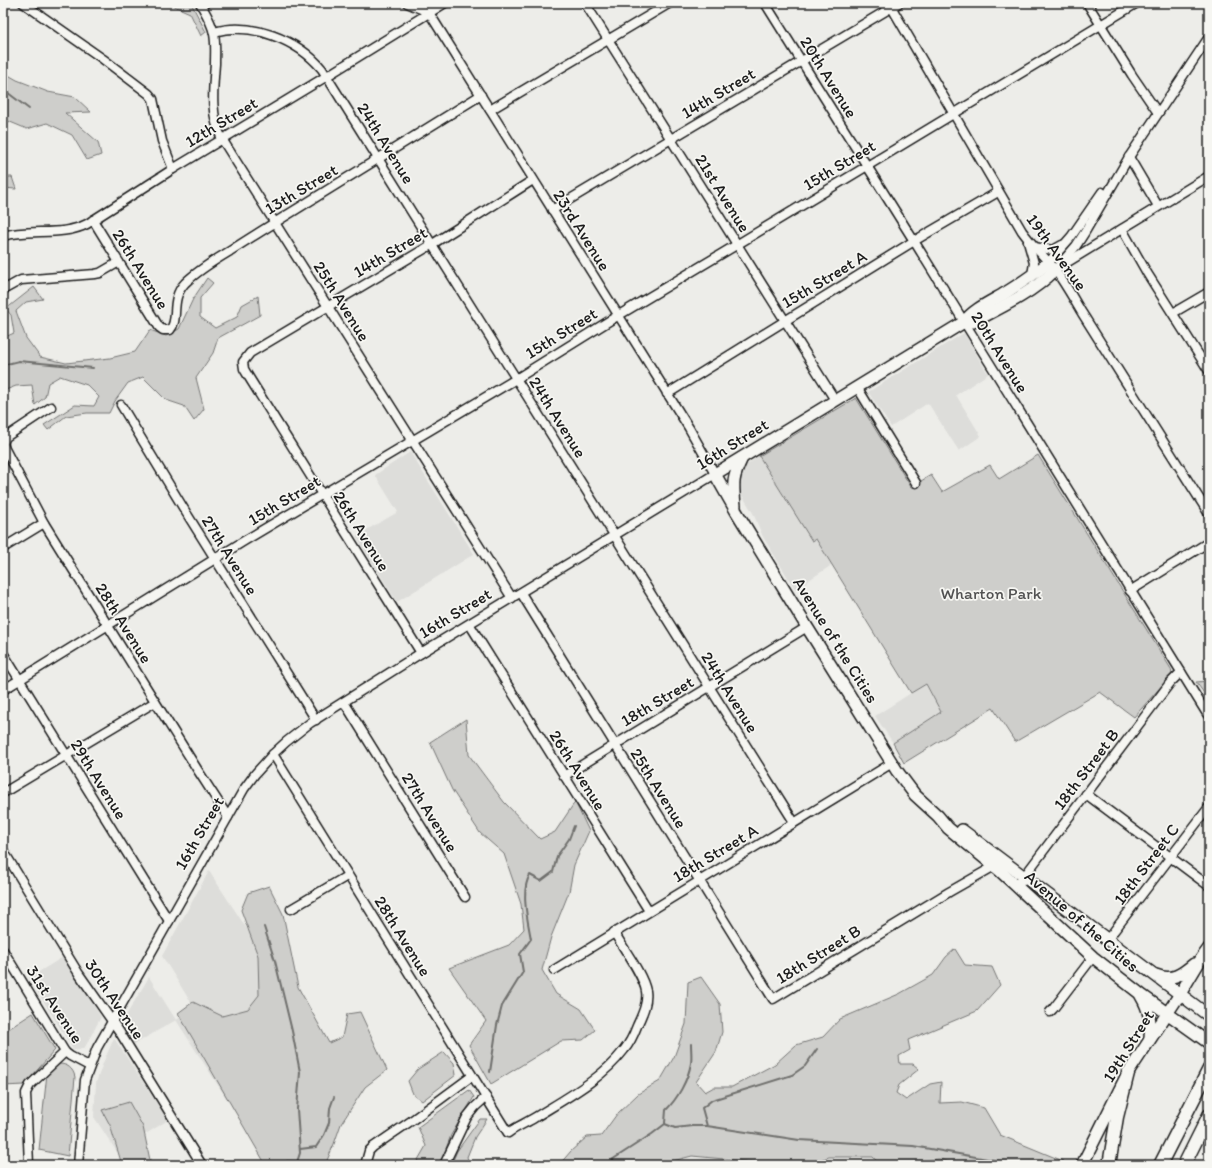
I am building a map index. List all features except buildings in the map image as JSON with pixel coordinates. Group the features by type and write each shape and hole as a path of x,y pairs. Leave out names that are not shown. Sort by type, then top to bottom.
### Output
{"highway":[{"path":"1160,1165 1209,1069"},
{"path":"1109,1165 1117,1117 1128,1072"},
{"path":"1184,1165 1209,1115"}],"main road":[{"path":"964,322 970,314 1032,275 1052,266"},
{"name":"16th Street","path":"715,474 964,322 973,322 1029,291 1045,279 1052,266"},
{"path":"736,511 733,480 734,474 742,457"},
{"name":"Avenue of the Cities","path":"715,474 807,628 892,763 915,795 938,816 948,828 998,864 1023,877 1209,1016"},
{"name":"Avenue of the Cities","path":"998,864 1016,886 1093,957 1208,1043"},
{"name":"19th Street","path":"1082,1165 1128,1072 1168,1013 1209,948"},
{"path":"1149,971 1163,978 1178,976 1201,959"},
{"path":"1137,991 1149,1012 1151,1021 1150,1039"}],"street":[{"path":"23,3 109,63 149,94 153,99 162,141 173,169"},
{"name":"25th Avenue","path":"200,3 214,32 215,50 213,106 214,117 222,139 512,598"},
{"path":"407,3 429,12"},
{"name":"23rd Avenue","path":"423,3 667,394 715,474"},
{"name":"12th Street","path":"3,236 76,229 93,220 173,169 445,3"},
{"name":"21st Avenue","path":"585,3 835,400"},
{"path":"490,110 670,3"},
{"name":"20th Avenue","path":"765,3 1209,717"},
{"name":"14th Street","path":"552,210 801,61 890,5 899,3"},
{"path":"1087,3 1132,75 1158,113"},
{"name":"15th Street","path":"3,690 215,559 516,379 1137,3"},
{"name":"19th Avenue","path":"890,5 952,114 1026,237 1052,266 1068,288 1082,313 1209,514"},
{"name":"24th Avenue","path":"214,32 228,29 245,29 270,35 302,51 315,61 327,76 431,245 615,535 794,822"},
{"path":"1052,266 1076,246 1129,157 1209,37"},
{"name":"13th Street","path":"167,331 172,328 176,296 185,283 217,259 275,222 481,95"},
{"path":"1129,157 1158,206"},
{"path":"1052,266 1120,166 1129,157"},
{"path":"1052,266 1122,229 1209,176"},
{"name":"14th Street","path":"242,362 250,353 431,245 533,180"},
{"name":"15th Street A","path":"667,394 914,241 998,192"},
{"name":"26th Avenue","path":"93,220 159,327 167,331"},
{"path":"1122,229 1209,371"},
{"path":"1026,237 1034,263 1032,275"},
{"path":"1034,247 1053,250 1067,243"},
{"path":"3,290 21,280 85,276 100,273 119,262"},
{"path":"1173,313 1209,292"},
{"name":"26th Avenue","path":"242,362 250,379 421,654"},
{"path":"857,387 916,483"},
{"name":"27th Avenue","path":"122,405 215,559 316,720"},
{"path":"4,441 6,438 51,407"},
{"name":"28th Avenue","path":"4,441 3,445 44,524 228,817"},
{"name":"16th Street","path":"78,1165 85,1080 97,1048 244,789 273,754 286,742 316,720 344,702 715,474"},
{"path":"3,548 44,524"},
{"path":"1130,591 1209,542"},
{"name":"25th Avenue","path":"520,593 773,999"},
{"name":"26th Avenue","path":"470,625 649,911"},
{"name":"18th Street","path":"564,776 807,628"},
{"name":"29th Avenue","path":"3,653 169,921"},
{"name":"18th Street B","path":"1016,886 1170,683 1181,672"},
{"path":"3,793 155,702"},
{"name":"27th Avenue","path":"344,702 465,897"},
{"name":"28th Avenue","path":"273,754 347,876 508,1133 568,1097 596,1078 625,1050 632,1037 643,1013 646,992 640,977 614,932"},
{"name":"18th Street A","path":"554,970 892,763"},
{"path":"1086,794 1209,886"},
{"name":"18th Street C","path":"1107,940 1209,807"},
{"name":"30th Avenue","path":"3,850 79,974 112,1020 202,1165"},
{"name":"18th Street B","path":"773,999 949,892 998,864"},
{"path":"291,909 347,876"},
{"name":"31st Avenue","path":"3,950 6,960 65,1052 90,1066"},
{"path":"1050,1012 1093,957"},
{"path":"29,1165 26,1093 30,1085 65,1052"},
{"path":"366,1165 369,1151 373,1147 472,1076"},
{"path":"444,1165 467,1117 486,1097"}],"shaded area":[{"path":"964,333 988,374 956,395 981,436 959,451 928,403 891,427 868,392"},
{"path":"410,452 474,554 397,602 356,536 398,512 375,475"},
{"path":"759,456 812,541 816,539 832,565 795,589 763,537 753,513 740,492 739,485 742,468"},
{"path":"925,684 941,712 893,743 875,716"},
{"path":"209,871 278,976 261,1152 176,1020 195,1009 162,956"},
{"path":"63,957 101,1017 85,1047 79,1050 73,1049 29,978"},
{"path":"149,977 176,1020 133,1045 121,1024"},
{"path":"114,1038 168,1120 117,1152 94,1117 96,1083"}],"green space":[{"path":"167,3 191,3 206,32 201,36 190,13"},
{"path":"3,72 17,80 48,92 75,97 91,112 65,113 98,142 101,155 87,160 72,135 47,123 27,129 3,119"},
{"path":"3,177 12,177 16,189 3,188"},
{"path":"207,278 213,283 200,298 200,317 215,328 237,317 242,305 258,296 260,315 218,338 213,353 196,378 204,409 194,421 184,406 166,400 143,377 128,383 115,401 109,413 87,413 66,416 48,430 44,425 75,405 94,406 99,397 87,385 60,376 48,383 45,397 35,405 32,385 16,386 3,391 3,338 14,333 11,315 6,309 34,287 43,299 26,302 16,311 26,338 40,357 66,363 110,358 135,352 150,330 166,336 179,329 193,299"},
{"name":"Wharton Park","path":"856,398 911,487 931,475 942,492 990,465 999,479 1038,455 1171,669 1172,674 1134,717 1100,692 1015,742 993,708 904,763 893,743 941,712 926,684 911,693 816,539 812,541 759,456"},
{"path":"1209,681 1209,700 1196,682"},
{"path":"466,719 469,755 504,802 540,839 555,832 575,802 589,831 574,865 569,892 551,937 542,970 556,994 581,1009 595,1030 583,1040 561,1041 491,1084 469,1045 486,1021 449,968 509,945 524,929 521,904 504,854 480,833 452,790 430,742"},
{"path":"269,886 283,914 298,987 329,1043 342,1037 347,1014 360,1012 387,1070 365,1087 341,1124 325,1165 266,1165 178,1013 193,1002 222,1016 248,1009 259,995 258,956 241,910 248,893"},
{"path":"955,949 965,965 992,967 1000,985 977,1011 908,1040 910,1050 899,1056 900,1064 913,1064 919,1069 899,1085 896,1093 906,1100 930,1084 941,1082 940,1103 962,1102 984,1108 1000,1135 1063,1161 1066,1165 960,1165 939,1159 914,1162 911,1165 880,1165 873,1157 829,1157 808,1164 778,1164 692,1156 665,1163 666,1165 559,1165 571,1151 587,1137 601,1136 617,1114 638,1094 660,1081 674,1057 686,1024 688,982 701,977 720,1004 722,1032 716,1052 696,1082 705,1092 714,1087 732,1087 775,1064 796,1045 823,1037 840,1019 899,994 933,975 946,957"},
{"path":"33,1013 55,1050 24,1085 3,1086 3,1024 7,1030"},
{"path":"444,1052 454,1063 456,1075 422,1101 413,1094 408,1081 418,1069"},
{"path":"59,1064 69,1067 73,1071 75,1077 68,1156 39,1150 47,1073"},
{"path":"469,1090 474,1097 451,1135 440,1165 415,1165 426,1146 418,1127"},
{"path":"129,1102 143,1127 151,1165 122,1165 110,1125 102,1110"},
{"path":"480,1119 487,1119 475,1137 467,1157 470,1165 451,1165 457,1151"}],"waterway":[{"path":"3,89 29,109"},
{"path":"3,365 19,361 93,368"},
{"path":"490,1072 497,1025 502,1006 523,972 520,954 531,939 525,897 527,881 530,875 541,881 553,872 557,856 569,839 574,826"},
{"path":"264,927 275,961 292,1031 300,1072 297,1109 300,1153 297,1162 287,1161 289,1165"},
{"path":"665,1123 666,1110 678,1094 688,1076 691,1061 691,1044"},
{"path":"707,1126 702,1108 712,1100 792,1075 805,1066 817,1049"},
{"path":"300,1149 316,1147 324,1135 329,1123 330,1108 334,1097"},
{"path":"604,1165 665,1124 675,1128 707,1126 799,1140 913,1146 993,1160 1010,1165"}]}
